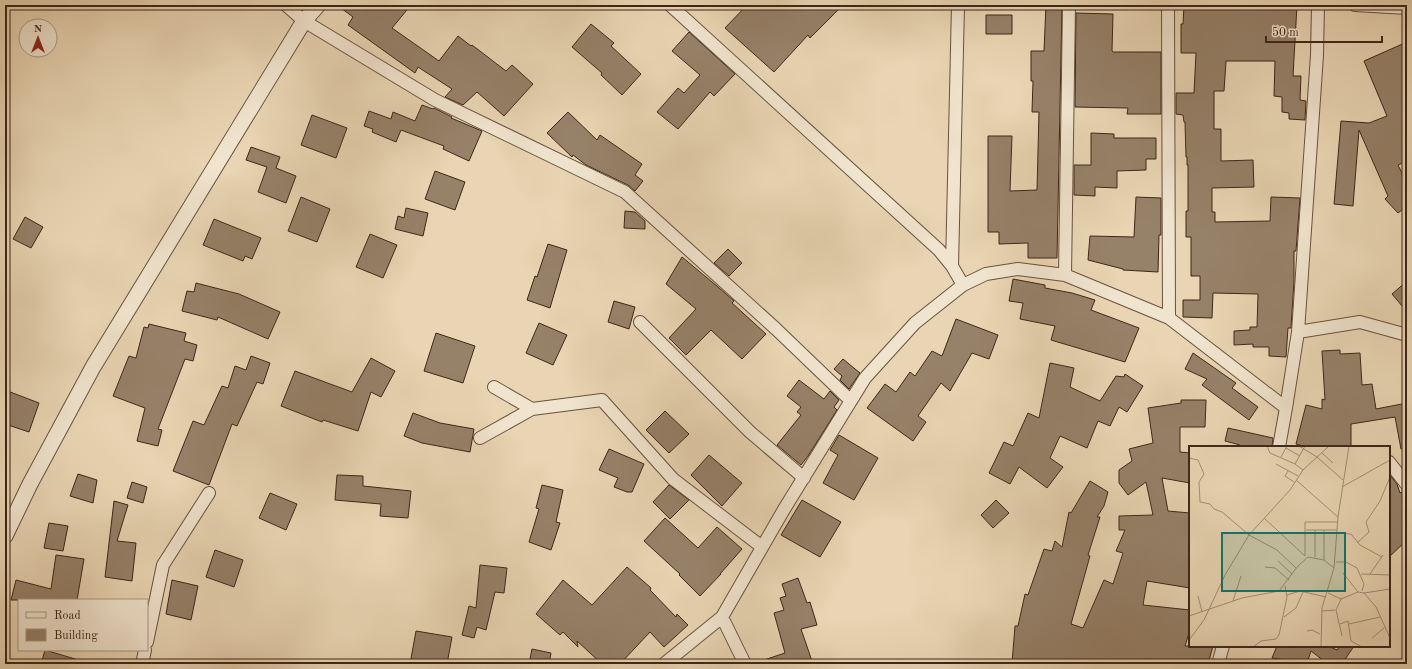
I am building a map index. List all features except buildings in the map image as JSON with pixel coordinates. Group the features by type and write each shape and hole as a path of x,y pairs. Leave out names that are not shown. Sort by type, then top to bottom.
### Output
{"street":[{"path":"286,5 304,21 435,100 625,192 770,323 851,401"},
{"path":"5,536 30,484 92,367 304,21 318,5"},
{"path":"670,5 939,250 952,266 963,285"},
{"path":"952,266 958,5"},
{"path":"1065,275 1068,5"},
{"path":"1168,5 1169,318"},
{"path":"1279,446 1298,332 1318,55 1318,5"},
{"path":"1355,5 1407,8"},
{"path":"664,664 722,617 762,547 865,378 915,323 963,285 986,274 1018,270 1065,275 1169,318 1286,408"},
{"path":"640,322 750,432 804,478"},
{"path":"1298,332 1360,322 1407,335"},
{"path":"494,387 532,409"},
{"path":"480,438 532,409 602,400 673,479 762,547"},
{"path":"1390,463 1407,484"},
{"path":"148,637 164,564 209,493"},
{"path":"722,617 745,664"},
{"path":"1218,664 1223,647"},
{"path":"142,664 145,651"}]}
